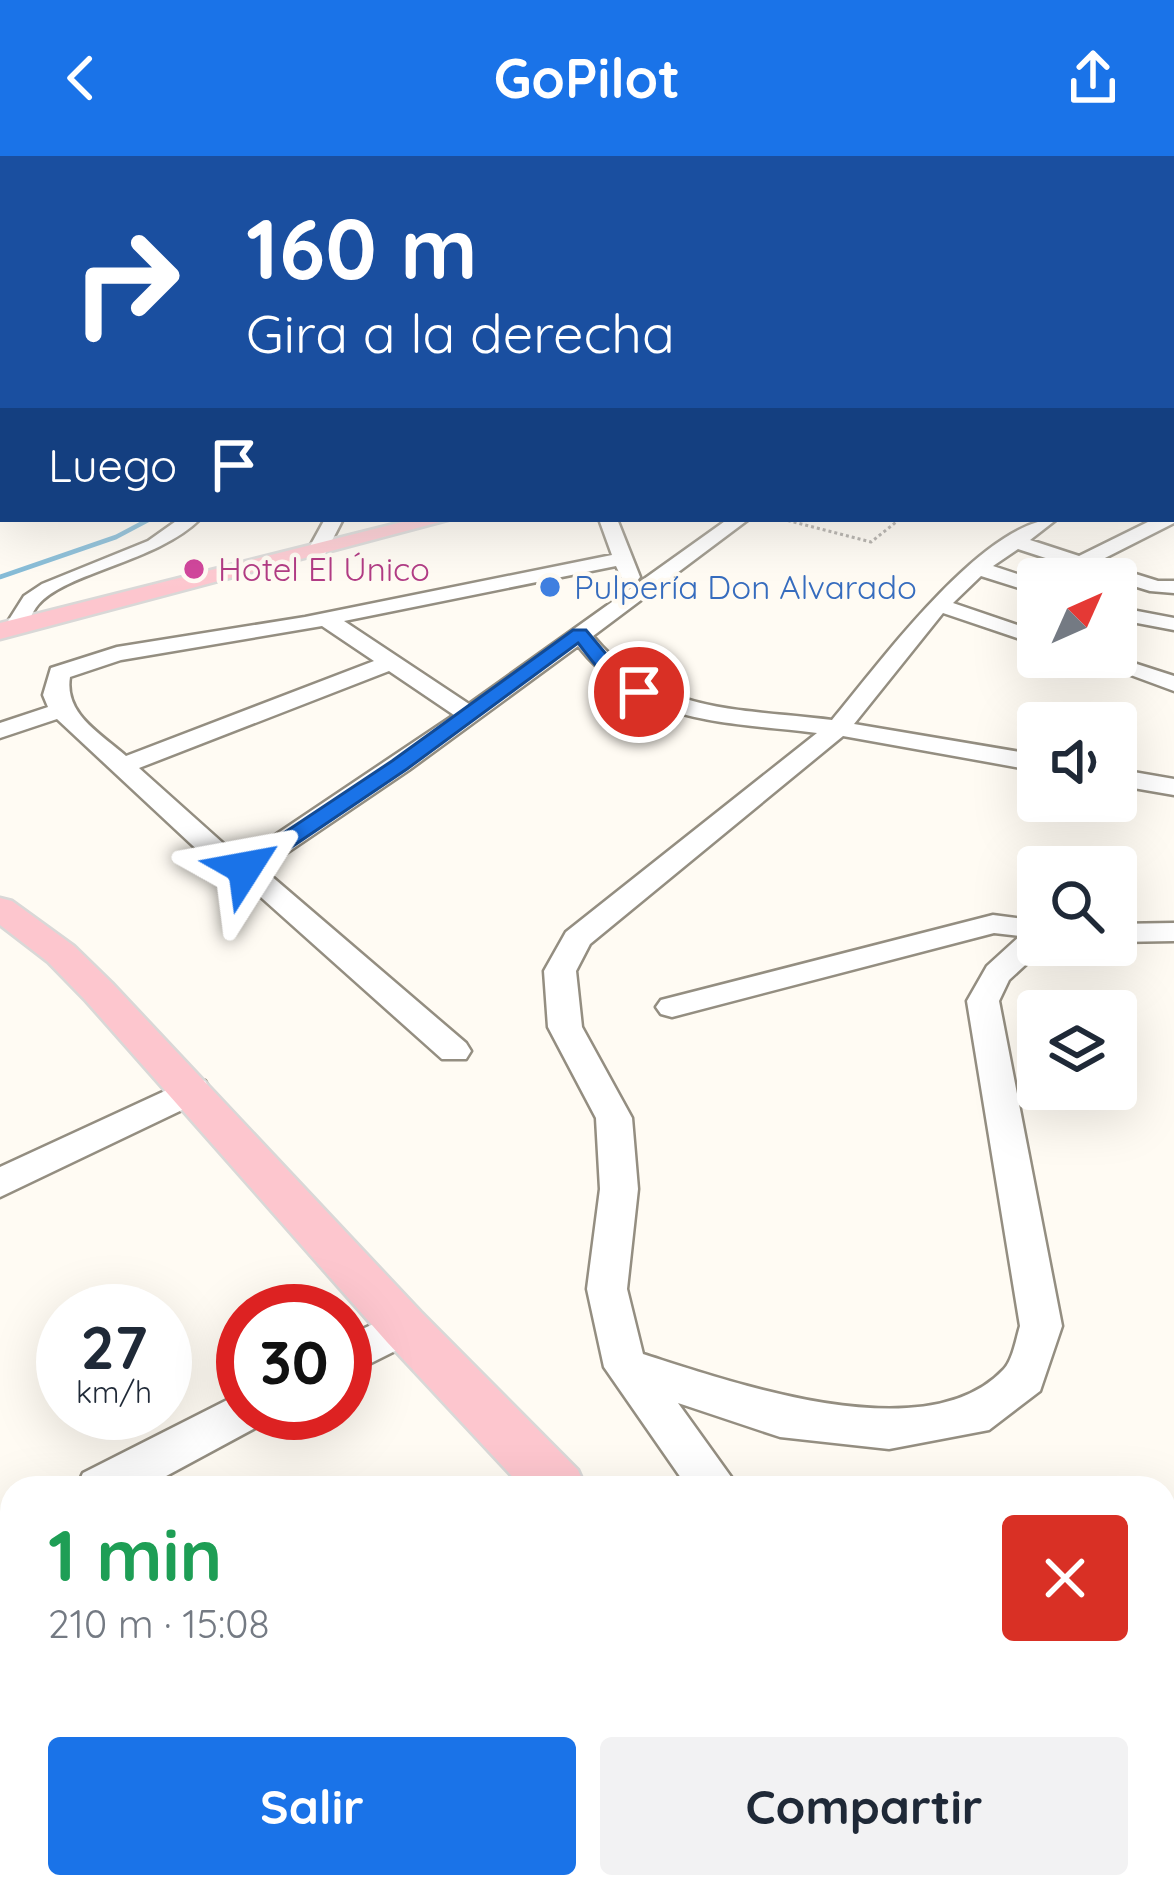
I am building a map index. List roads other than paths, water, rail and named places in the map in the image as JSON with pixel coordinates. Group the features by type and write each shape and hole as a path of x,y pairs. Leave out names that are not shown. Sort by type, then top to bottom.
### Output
{"main road":[{"path":"8,628 428,522"},
{"path":"0,908 61,954 193,1090 404,1327 547,1476"}],"street":[{"path":"8,628 31,600 49,588 155,545 186,522"},
{"path":"318,550 332,522"},
{"path":"609,522 637,590"},
{"path":"245,868 736,522"},
{"path":"707,1476 626,1367 607,1289 619,1189 614,1118 565,1027 560,971 577,939 838,728 939,605 978,568 1043,522"},
{"path":"1086,558 1162,522"},
{"path":"1012,541 1070,558"},
{"path":"454,1051 245,868 215,851 61,710 55,695 59,673 81,664 622,559"},
{"path":"978,568 1017,579"},
{"path":"1137,576 1168,584"},
{"path":"939,605 1017,631"},
{"path":"1137,617 1174,623"},
{"path":"326,619 469,714"},
{"path":"579,633 609,670 639,692 674,706 1017,759"},
{"path":"122,766 391,662"},
{"path":"1137,672 1174,684"},
{"path":"0,730 61,710"},
{"path":"1137,781 1174,787"},
{"path":"672,1007 993,924 1017,925"},
{"path":"1137,933 1174,932"},
{"path":"626,1367 780,1417 889,1429 974,1416 1025,1378 1041,1326 1038,1294 983,1001 988,983 1017,953"},
{"path":"0,1183 193,1090"},
{"path":"372,1344 404,1327"},
{"path":"123,1476 216,1426"}],"waterway":[{"path":"0,577 116,537 144,522"}],"place":[{"name":"Hotel El Único","path":"194,569"},
{"name":"Pulpería Don Alvarado","path":"550,587"}]}
